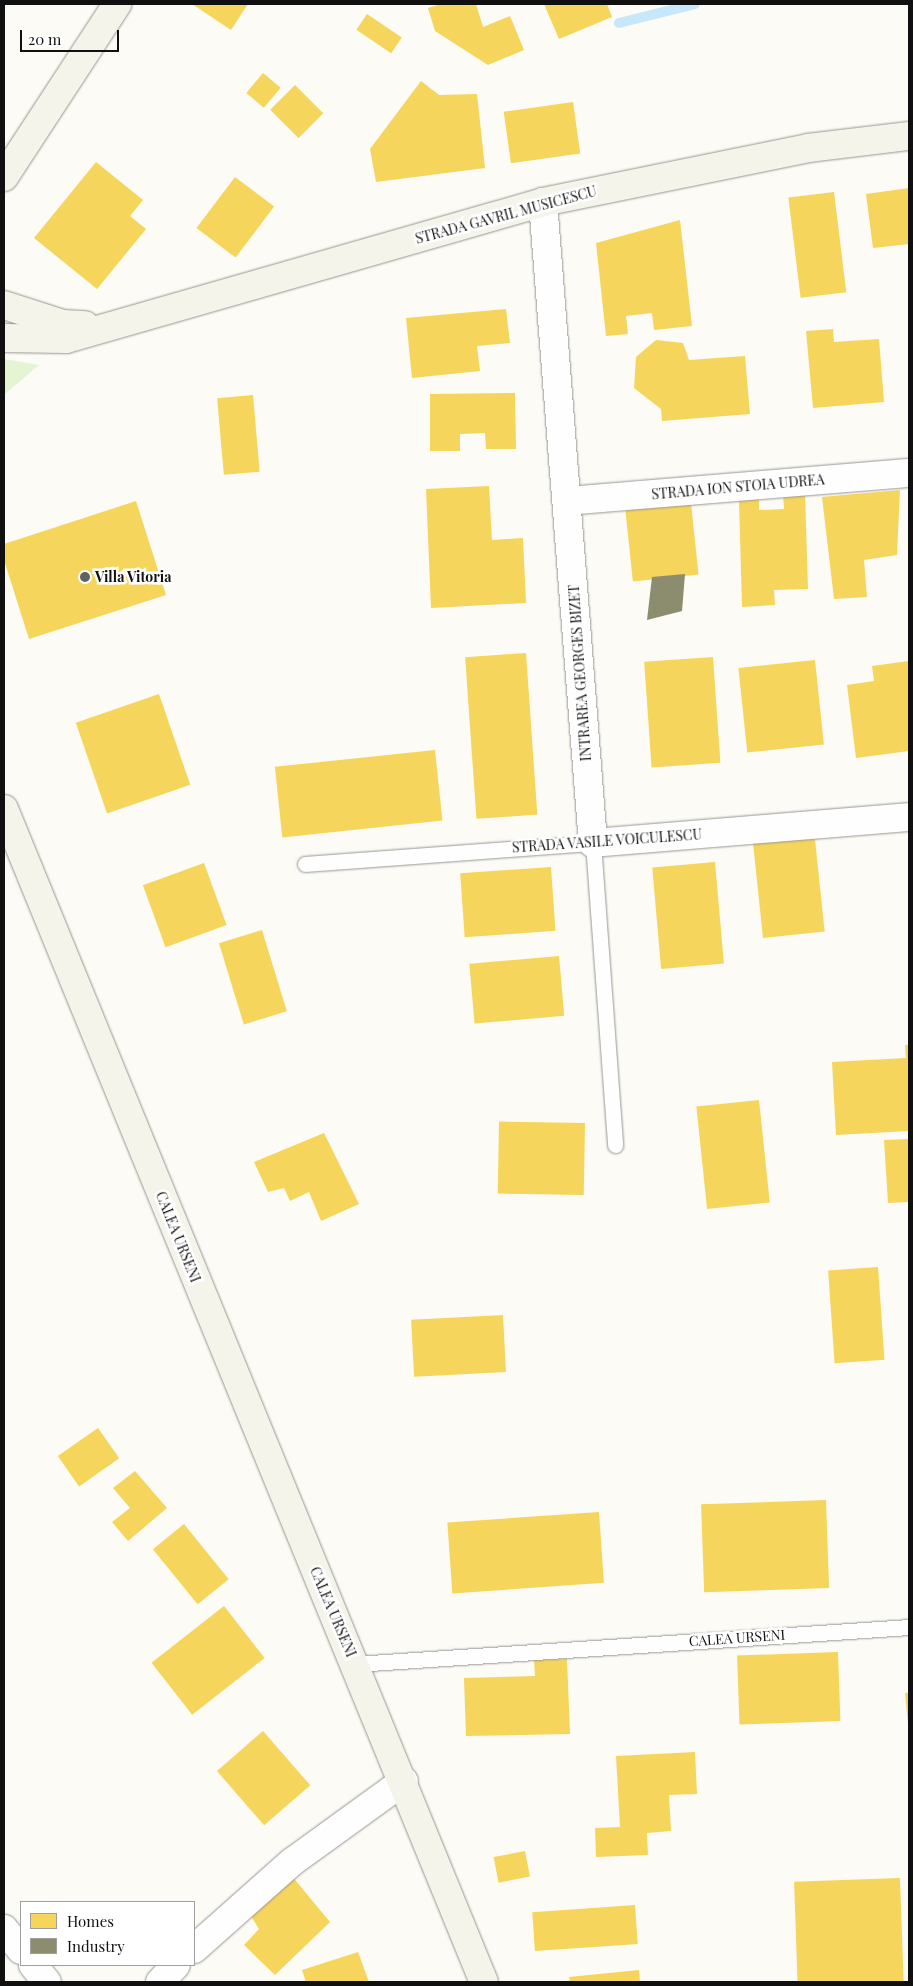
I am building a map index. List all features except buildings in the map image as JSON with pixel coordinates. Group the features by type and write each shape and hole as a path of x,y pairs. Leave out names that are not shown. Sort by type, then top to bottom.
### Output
{"street":[{"path":"4,176 117,4"},
{"name":"STRADA GAVRIL MUSICESCU","path":"4,338 66,339 543,202 788,152 909,136"},
{"name":"INTRAREA GEORGES BIZET","path":"543,202 593,843"},
{"name":"STRADA GAVRIL MUSICESCU","path":"4,305 63,324 109,327"},
{"name":"STRADA ION STOIA UDREA","path":"566,501 909,473"},
{"name":"CALEA URSENI","path":"4,809 404,1781 484,1982"},
{"name":"STRADA VASILE VOICULESCU","path":"593,843 909,817"},
{"path":"195,1948 292,1862 404,1781"},
{"path":"4,1929 20,1949"},
{"path":"34,1966 47,1982"},
{"path":"160,1982 175,1966"}],"lane":[{"name":"STRADA VASILE VOICULESCU","path":"305,864 593,843"},
{"name":"INTRAREA GEORGES BIZET","path":"593,843 616,1145"},
{"name":"CALEA URSENI","path":"355,1664 909,1627"}],"green space":[{"path":"4,359 39,365 4,395"}],"waterway":[{"path":"619,23 695,4"}],"place":[{"name":"Villa Vitoria","path":"85,577"}]}
